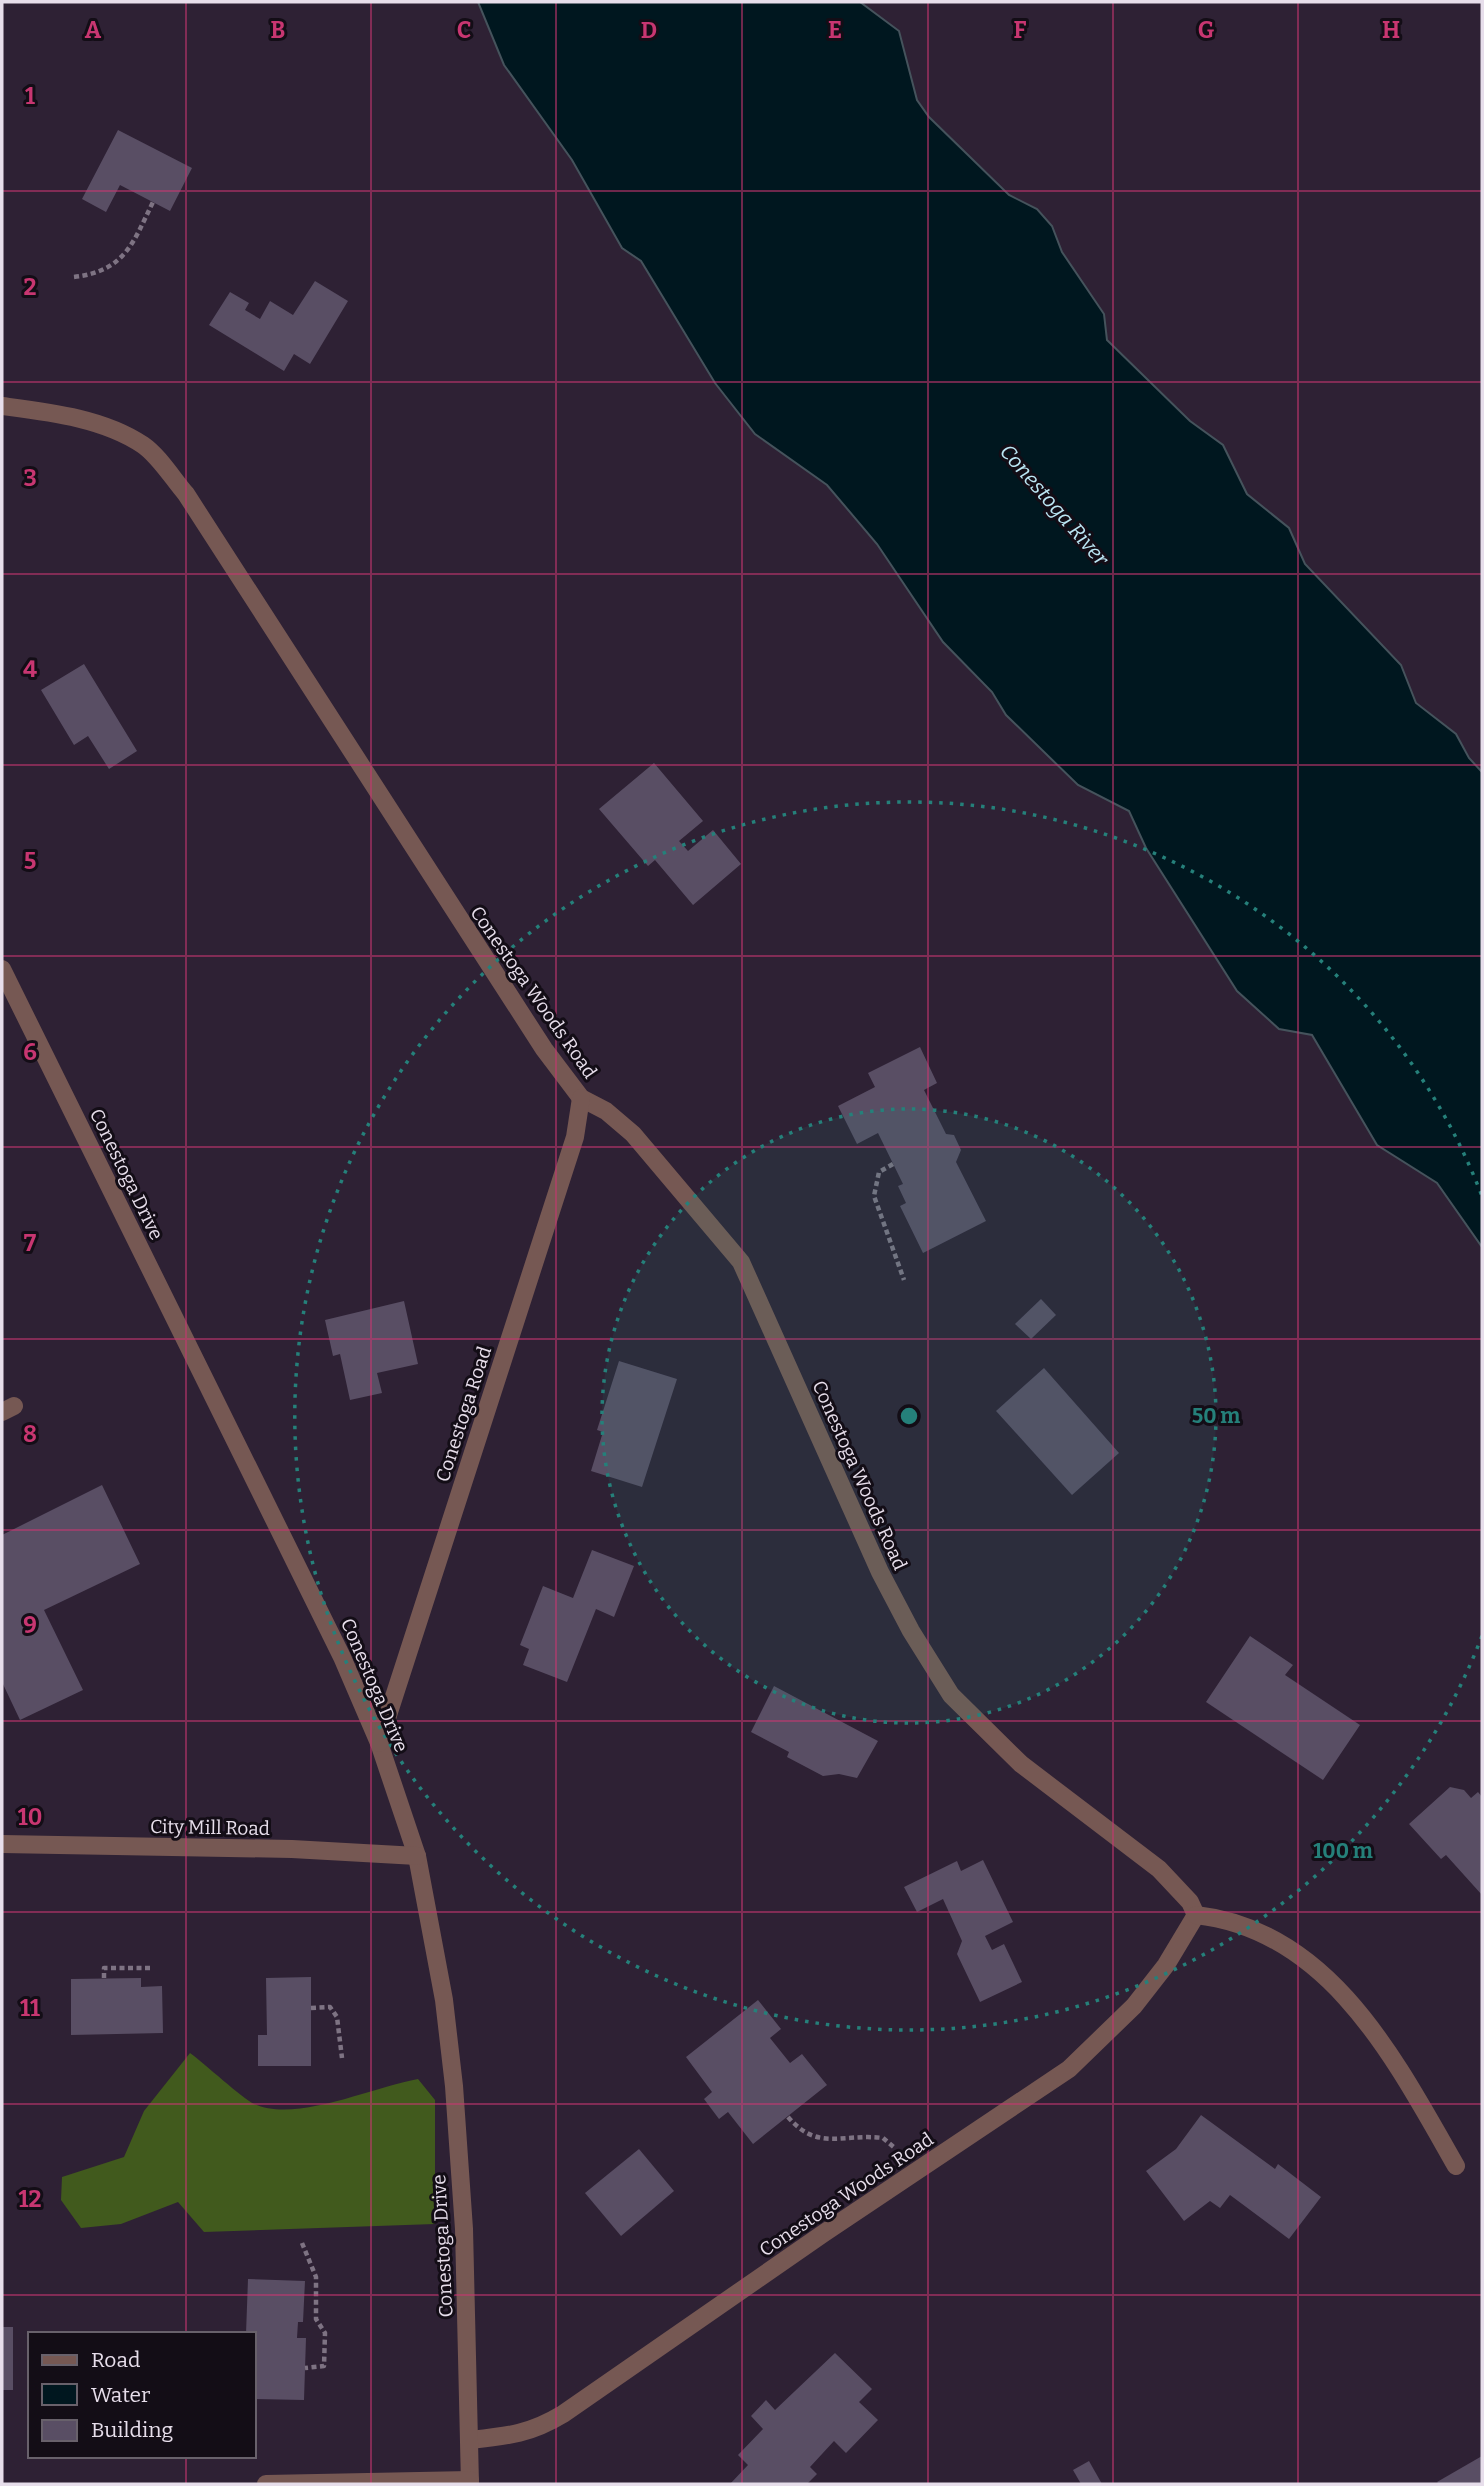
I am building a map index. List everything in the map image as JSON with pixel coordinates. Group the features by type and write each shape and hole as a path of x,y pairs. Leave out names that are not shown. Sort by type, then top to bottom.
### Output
{"street":[{"name":"Conestoga Woods Road","path":"2,406 45,411 118,430 145,446 186,494 445,900 544,1049 581,1098 606,1111 633,1134 741,1262 880,1572 911,1631 951,1695 1021,1764 1159,1869 1190,1902 1196,1915 1166,1965 1107,2035 1069,2069 540,2428 520,2435 470,2440"},
{"name":"Conestoga Drive","path":"2,969 342,1657 379,1743 417,1856 444,2000 454,2086 464,2229 470,2482"},
{"name":"Conestoga Road","path":"379,1743 575,1137 581,1098"},
{"name":"City Mill Road","path":"2,1844 292,1849 417,1856"},
{"path":"1196,1915 1223,1918 1257,1929 1295,1952 1338,1989 1365,2018 1394,2060 1456,2166"},
{"path":"266,2484 470,2482"}],"path":[{"path":"74,277 94,275 128,253 153,202"},
{"path":"894,1164 879,1172 874,1196 904,1280"},
{"path":"104,1978 104,1969 151,1968"},
{"path":"311,2008 330,2007 337,2017 342,2058"},
{"path":"788,2117 802,2133 816,2139 883,2137 920,2169"},
{"path":"302,2243 316,2277 316,2319 325,2333 324,2366 305,2368"}],"green space":[{"path":"190,2053 248,2101 272,2109 313,2107 418,2079 435,2100 435,2224 204,2232 178,2202 121,2224 81,2228 61,2200 62,2177 124,2157 144,2111"}],"water":[{"name":"Conestoga River","path":"478,2 860,2 899,31 917,100 929,117 1009,195 1037,209 1052,226 1062,252 1104,314 1107,340 1190,421 1223,445 1247,494 1289,528 1305,564 1401,665 1416,703 1456,734 1469,758 1482,772 1482,1247 1437,1183 1377,1145 1312,1035 1279,1029 1237,991 1146,848 1129,811 1078,785 1006,715 992,692 943,642 877,544 827,485 755,434 715,383 641,261 622,248 572,160 504,65"}],"building":[{"path":"118,130 192,168 170,211 120,185 106,212 82,199"},
{"path":"315,281 348,301 310,364 294,354 284,371 209,325 230,292 249,303 245,310 260,319 270,301 293,315"},
{"path":"84,664 137,751 109,769 88,736 74,745 41,690"},
{"path":"654,763 703,821 679,841 688,851 713,830 741,864 693,905 655,860 648,866 599,809"},
{"path":"920,1047 937,1083 924,1090 946,1134 954,1135 961,1150 956,1162 986,1221 923,1253 900,1206 906,1203 898,1186 903,1184 878,1133 857,1144 838,1106 875,1087 868,1073"},
{"path":"1041,1299 1056,1315 1031,1339 1015,1324"},
{"path":"404,1301 418,1364 377,1373 382,1393 350,1400 340,1354 333,1356 325,1320"},
{"path":"619,1361 677,1379 642,1487 591,1471 603,1432 597,1430"},
{"path":"1044,1368 1119,1453 1072,1495 996,1411"},
{"path":"102,1485 140,1564 44,1610 83,1690 20,1720 2,1682 2,1535"},
{"path":"592,1550 634,1566 614,1617 596,1609 567,1682 523,1665 529,1649 520,1645 543,1586 573,1598"},
{"path":"1250,1636 1293,1665 1285,1675 1360,1725 1323,1780 1206,1702"},
{"path":"774,1686 878,1741 857,1778 839,1774 823,1776 787,1757 789,1752 751,1732"},
{"path":"1450,1787 1464,1790 1471,1798 1478,1792 1482,1797 1482,1895 1446,1855 1441,1859 1409,1824"},
{"path":"983,1860 1013,1922 985,1936 992,1950 1004,1944 1022,1982 980,2002 957,1954 962,1941 943,1899 917,1912 904,1887 957,1861 961,1871"},
{"path":"311,1977 311,2066 258,2066 258,2035 267,2035 266,1978"},
{"path":"141,1978 141,1987 162,1986 163,2033 71,2035 71,1979"},
{"path":"758,2000 781,2029 770,2038 790,2063 802,2054 827,2085 753,2144 728,2112 719,2119 704,2099 712,2092 686,2057"},
{"path":"1201,2115 1275,2169 1278,2164 1321,2197 1289,2239 1230,2195 1220,2208 1210,2201 1184,2221 1146,2171 1176,2149"},
{"path":"639,2149 674,2191 621,2236 585,2193"},
{"path":"248,2279 305,2281 303,2322 298,2322 297,2338 306,2338 304,2400 256,2399 256,2332 246,2332"},
{"path":"2,2327 13,2327 13,2390 2,2390"},
{"path":"835,2353 872,2389 859,2402 878,2420 846,2453 834,2441 810,2467 817,2474 807,2484 730,2484 748,2465 738,2455 763,2429 751,2416 766,2400 775,2410"},
{"path":"1482,2456 1482,2484 1437,2482"},
{"path":"1089,2461 1102,2484 1081,2484 1073,2470"}]}
